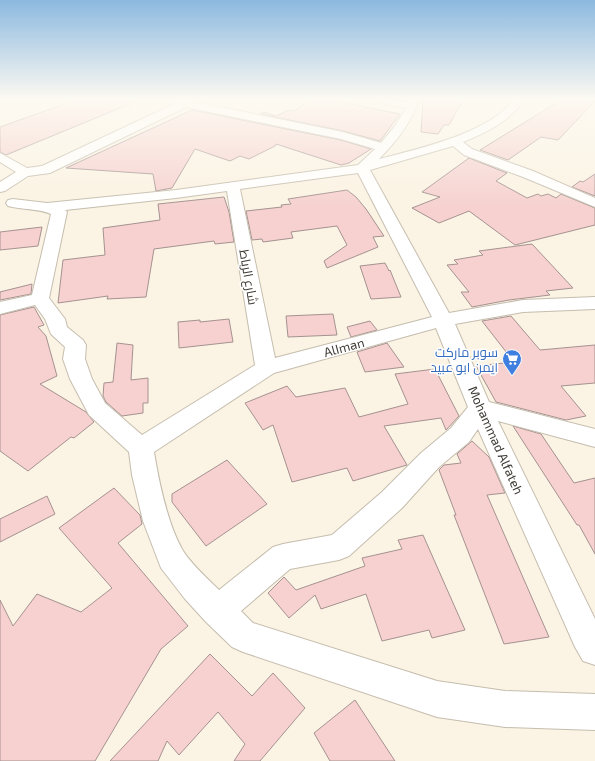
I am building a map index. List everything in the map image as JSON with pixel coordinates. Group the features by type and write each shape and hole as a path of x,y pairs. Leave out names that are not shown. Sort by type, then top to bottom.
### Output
{"street":[{"path":"0,157 25,172 45,170 117,136"},
{"path":"341,136 384,148"},
{"path":"362,168 384,148 393,136"},
{"path":"47,207 233,187 362,168 468,136"},
{"path":"454,141 468,152 528,174 595,202"},
{"name":"Mohammad Alfateh","path":"362,168 443,320 480,408 586,636 595,649"},
{"path":"25,172 5,198 47,207 59,212 40,298 55,320 58,330 76,344 74,359 81,379 97,408 143,462 157,521 171,558 196,589 243,636 437,700 505,709 595,712"},
{"name":"شارع الرباط","path":"233,187 266,368"},
{"path":"0,308 40,298"},
{"name":"AlIman","path":"143,462 266,368 443,320 523,306 595,303"},
{"path":"217,611 283,557 339,548 392,500 430,460 460,435 480,408 595,438"}],"building":[{"path":"0,136 53,136 6,155 0,152"},
{"path":"137,136 319,136 341,140 371,149 349,163 341,165 276,144 275,146 249,159 240,156 230,161 195,149 172,188 156,191 153,174 66,168"},
{"path":"360,136 384,136 380,141"},
{"path":"503,136 562,136 558,140 541,137 508,160 480,150"},
{"path":"469,158 507,173 496,181 527,198 538,194 541,196 548,194 556,198 561,194 595,208 595,225 515,245 469,211 439,223 412,208 440,197 422,192"},
{"path":"595,174 595,196 572,187 580,181 583,182"},
{"path":"347,190 356,197 366,209 384,236 373,237 378,247 327,268 324,261 347,245 337,226 291,232 293,238 263,242 262,239 252,240 246,211 282,207 281,205 291,204 288,199"},
{"path":"224,197 229,212 234,242 215,244 214,241 154,249 146,297 107,299 108,296 58,303 63,260 105,255 103,228 160,220 158,204"},
{"path":"42,227 38,246 0,250 0,232"},
{"path":"532,244 573,288 546,291 550,295 509,300 472,307 461,292 469,292 447,265 458,264 454,260 483,255 479,251"},
{"path":"385,263 389,271 390,270 401,297 371,299 360,266"},
{"path":"32,284 31,294 0,300 0,292"},
{"path":"34,307 44,325 38,327 46,336 57,376 40,384 86,412 94,422 74,438 71,437 28,471 0,451 0,315"},
{"path":"333,314 337,335 288,337 286,316"},
{"path":"511,316 540,350 595,345 595,383 561,386 586,416 566,420 496,402 476,366 514,362 482,321"},
{"path":"229,319 233,342 179,348 178,322 200,320 200,322"},
{"path":"370,321 377,330 351,337 347,327"},
{"path":"117,343 133,345 131,380 148,378 148,403 143,403 143,413 122,416 106,402 103,396 104,383 113,382"},
{"path":"387,343 404,367 365,372 357,352"},
{"path":"435,369 459,416 446,430 441,418 384,426 407,465 353,481 347,468 292,482 273,425 263,430 245,403 287,386 296,397 345,388 359,417 408,404 395,374"},
{"path":"513,426 541,434 574,483 595,478 595,554 579,525 577,525"},
{"path":"472,441 489,457 505,493 487,495 549,637 504,644 454,515 456,515 439,470 444,465 461,463 457,454"},
{"path":"227,460 267,504 206,546 172,502 172,494"},
{"path":"114,488 140,515 142,524 118,543 188,626 161,649 95,761 0,761 0,600 13,626 37,594 81,612 112,588 59,528"},
{"path":"47,496 55,514 0,542 0,519"},
{"path":"423,535 465,630 432,638 429,630 382,641 366,594 321,609 315,595 289,618 268,593 284,577 296,590 365,566 362,558 402,549 398,540"},
{"path":"210,654 252,696 273,673 305,708 260,761 234,761 245,744 218,712 179,755 167,741 158,761 110,761"},
{"path":"355,700 395,761 330,761 314,733"}],"place":[{"name":"سوبر ماركت ايمن ابو عبيد","path":"512,376"}]}
